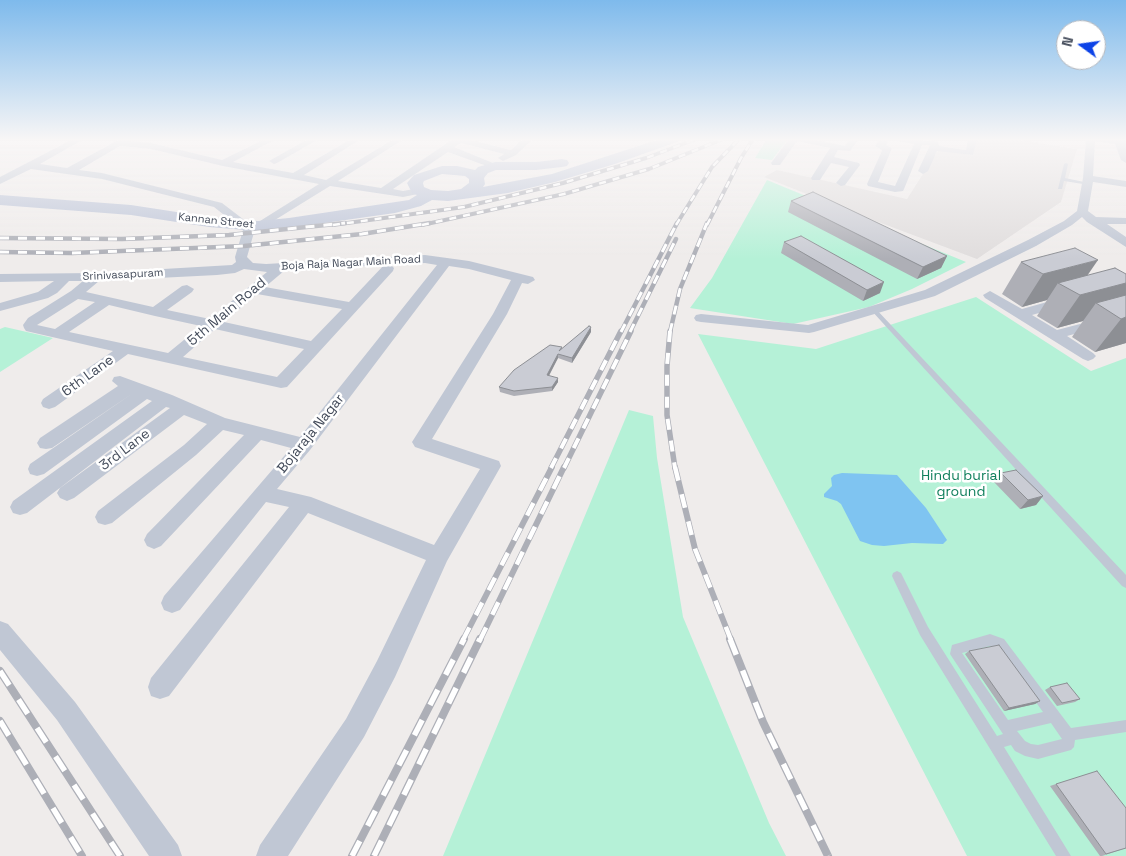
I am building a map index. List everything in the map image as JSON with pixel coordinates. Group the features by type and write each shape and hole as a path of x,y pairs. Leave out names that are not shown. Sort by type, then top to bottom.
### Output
{"main road":[{"path":"418,179 415,185 424,193 456,195 520,186 544,179"},
{"path":"456,195 472,189 477,179 489,183 515,182 530,179"},
{"name":"Kannan Street","path":"0,200 131,210 251,225 290,224 395,208 415,202 424,193"}],"street":[{"path":"114,179 218,205 251,225"},
{"path":"307,179 407,194 424,193"},
{"path":"244,263 241,257 251,225 335,179"},
{"path":"383,191 401,179"},
{"path":"841,183 844,179"},
{"path":"874,179 872,184 895,190 899,188 903,179"},
{"path":"1086,216 1088,181 1126,184"},
{"path":"1086,216 1125,245"},
{"path":"700,318 810,329 930,293 1032,243 1068,223 1086,216 1126,221"},
{"name":"Boja Raja Nagar Main Road","path":"244,263 261,268 418,259 469,265 523,279 421,442 492,466 439,556"},
{"name":"Bojaraja Nagar","path":"172,603 304,445 446,262"},
{"name":"Srinivasapuram","path":"0,278 65,278 216,271 235,268 244,263"},
{"name":"5th Main Road","path":"173,357 281,267"},
{"path":"95,277 76,294 30,325 32,328 173,357 281,383 388,268"},
{"path":"0,307 43,295 52,290 65,278"},
{"path":"155,312 187,289"},
{"path":"255,289 353,307"},
{"path":"76,294 212,326 316,347"},
{"path":"990,295 1088,356"},
{"path":"1019,314 1075,299"},
{"path":"58,333 106,301"},
{"path":"1110,303 1126,314"},
{"path":"1055,335 1126,314"},
{"name":"6th Lane","path":"49,403 127,348"},
{"path":"132,386 220,423 256,434 304,445"},
{"path":"46,443 132,386"},
{"path":"37,469 132,386"},
{"path":"20,507 166,399"},
{"name":"3rd Lane","path":"67,493 183,407"},
{"path":"105,518 190,450 220,423"},
{"path":"154,540 256,434"},
{"path":"262,493 304,503 439,556 386,669 355,728 271,856"},
{"path":"160,687 304,503"},
{"path":"0,632 66,711 167,856"}],"lane":[{"path":"1060,188 1063,179 1088,181"},
{"path":"872,309 1126,583"},
{"path":"897,576 924,631 1064,856"},
{"path":"993,640 1000,643 1068,735 1069,742 1066,745 1038,752 1030,751 1020,746 1010,732 956,654 956,649 993,640"},
{"path":"994,742 1010,732 1054,716"},
{"path":"1068,735 1126,726"}],"shaded area":[{"path":"769,179 817,179 907,199 920,179 1068,179 1061,202 977,259"}],"green space":[{"path":"767,180 966,262 912,289 869,307 793,324 690,308 712,278"},
{"name":"Hindu burial ground","path":"976,297 1091,371 1126,358 1126,856 967,856 698,334 816,349"},
{"path":"5,327 53,338 0,372 0,329"},
{"path":"629,410 653,416 657,458 683,617 769,823 786,856 443,856"}],"water":[{"path":"842,473 897,475 926,508 947,540 943,544 912,543 884,546 860,541 841,504 824,497 824,494 832,486 831,478"}],"building":[{"path":"813,192 947,256 923,267 791,201"},
{"path":"801,236 884,282 867,290 784,242"},
{"path":"1075,248 1098,260 1043,274 1021,262"},
{"path":"1115,268 1126,274 1126,283 1080,295 1058,283"},
{"path":"1126,295 1126,317 1121,319 1096,303"},
{"path":"589,326 591,327 572,358 558,354 547,375 558,378 552,387 514,391 499,387 514,370 550,345 562,347 559,351"},
{"path":"1016,470 1043,496 1028,500 1001,473"},
{"path":"999,645 1040,701 1009,708 969,651"},
{"path":"1067,683 1080,699 1062,703 1050,687"},
{"path":"1097,771 1126,808 1126,848 1106,854 1056,784"}],"railway":[{"path":"333,225 464,207 576,179"},
{"path":"422,225 564,194 615,179"},
{"path":"676,225 705,179"},
{"path":"707,225 730,179"},
{"path":"0,238 122,239 229,235 345,223"},
{"path":"0,252 72,253 244,246 362,234 430,223"},
{"path":"621,332 677,223"},
{"path":"670,332 680,289 707,223"},
{"path":"630,332 676,239"},
{"path":"551,468 621,331"},
{"path":"564,468 631,331"},
{"path":"670,331 667,366 667,415 675,468"},
{"path":"463,640 552,467"},
{"path":"480,640 564,467"},
{"path":"675,467 695,549 731,640"},
{"path":"352,856 464,639"},
{"path":"374,856 480,639"},
{"path":"730,639 763,722 828,856"},
{"path":"0,671 120,856"},
{"path":"0,721 82,856"}]}
